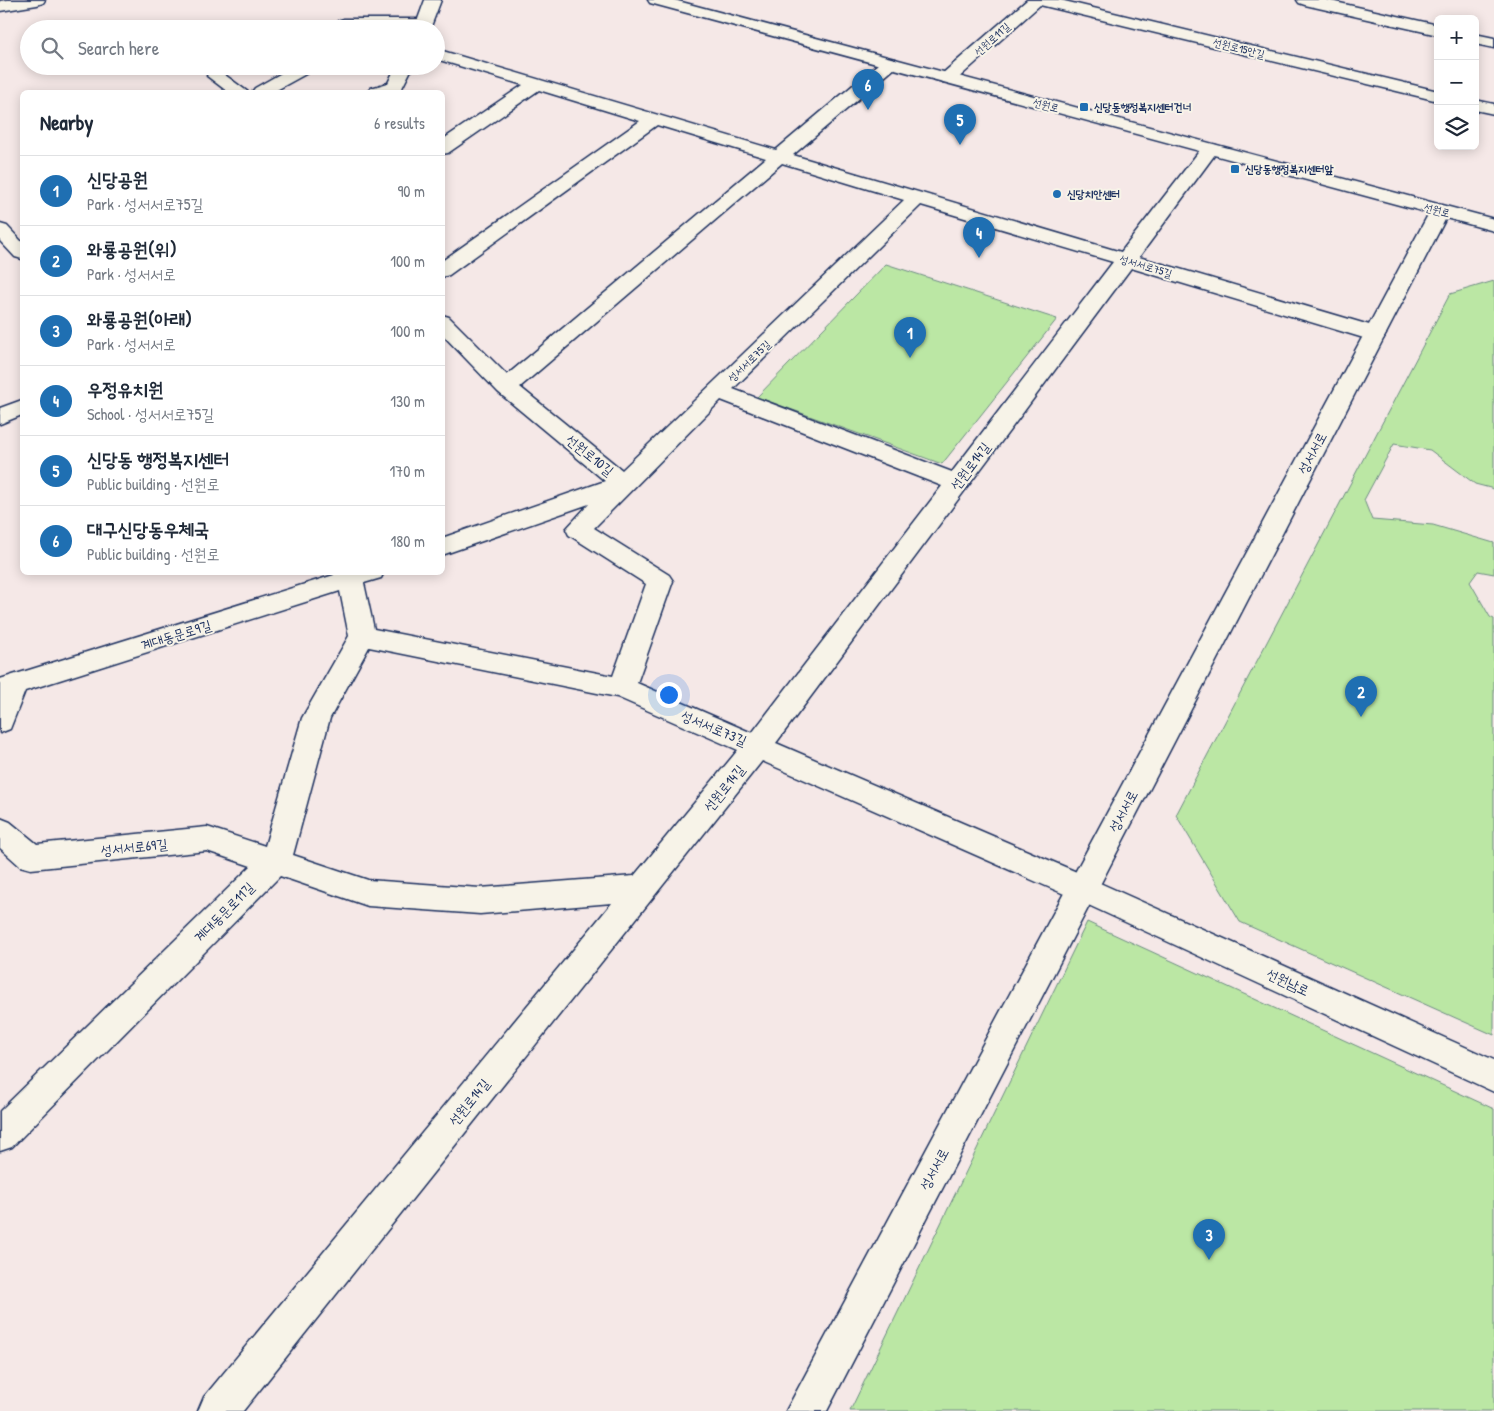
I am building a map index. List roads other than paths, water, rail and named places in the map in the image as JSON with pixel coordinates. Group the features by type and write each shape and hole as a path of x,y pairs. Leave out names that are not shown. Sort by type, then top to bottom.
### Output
{"street":[{"path":"0,6 37,0"},
{"path":"425,20 433,0"},
{"name":"선원로","path":"656,0 1494,225"},
{"name":"선원로11길","path":"948,78 1036,0"},
{"name":"선원로15안길","path":"1040,0 1434,95"},
{"path":"1305,0 1434,29"},
{"path":"1479,40 1494,43"},
{"name":"성서서로75길","path":"445,57 1375,334"},
{"path":"506,387 890,63"},
{"path":"265,90 291,75"},
{"path":"382,90 395,86 400,75"},
{"path":"215,76 236,90"},
{"path":"445,147 537,84"},
{"path":"1479,106 1494,109"},
{"path":"445,269 654,119"},
{"name":"선원로14길","path":"218,1411 757,747 1210,149"},
{"name":"성서서로75길","path":"623,483 917,198"},
{"name":"성서서로","path":"806,1411 1440,210"},
{"path":"0,230 20,251"},
{"name":"선원로10길","path":"445,324 506,387 623,483 578,529 660,581 622,688"},
{"path":"718,391 957,482"},
{"path":"0,416 20,408"},
{"path":"445,546 623,483"},
{"path":"356,575 362,636"},
{"name":"계대동문로9길","path":"6,687 356,575"},
{"name":"성서서로73길","path":"362,636 622,688 1082,888"},
{"name":"계대동문로11길","path":"0,1135 276,861 316,718 362,636"},
{"path":"0,722 6,687"},
{"name":"성서서로69길","path":"0,830 31,858 207,839 368,893 471,901 643,888"},
{"name":"선원남로","path":"1082,888 1494,1076"}],"place":[{"name":"신당동행정복지센터건너","path":"1084,107"},
{"name":"대구신당동우체국","path":"868,110"},
{"name":"신당동 행정복지센터","path":"960,145"},
{"name":"신당동행정복지센터앞","path":"1235,169"},
{"name":"신당치안센터","path":"1057,194"},
{"name":"우정유치원","path":"979,258"},
{"name":"신당공원","path":"910,358"},
{"name":"와룡공원(위)","path":"1361,717"},
{"name":"와룡공원(아래)","path":"1209,1260"}]}
